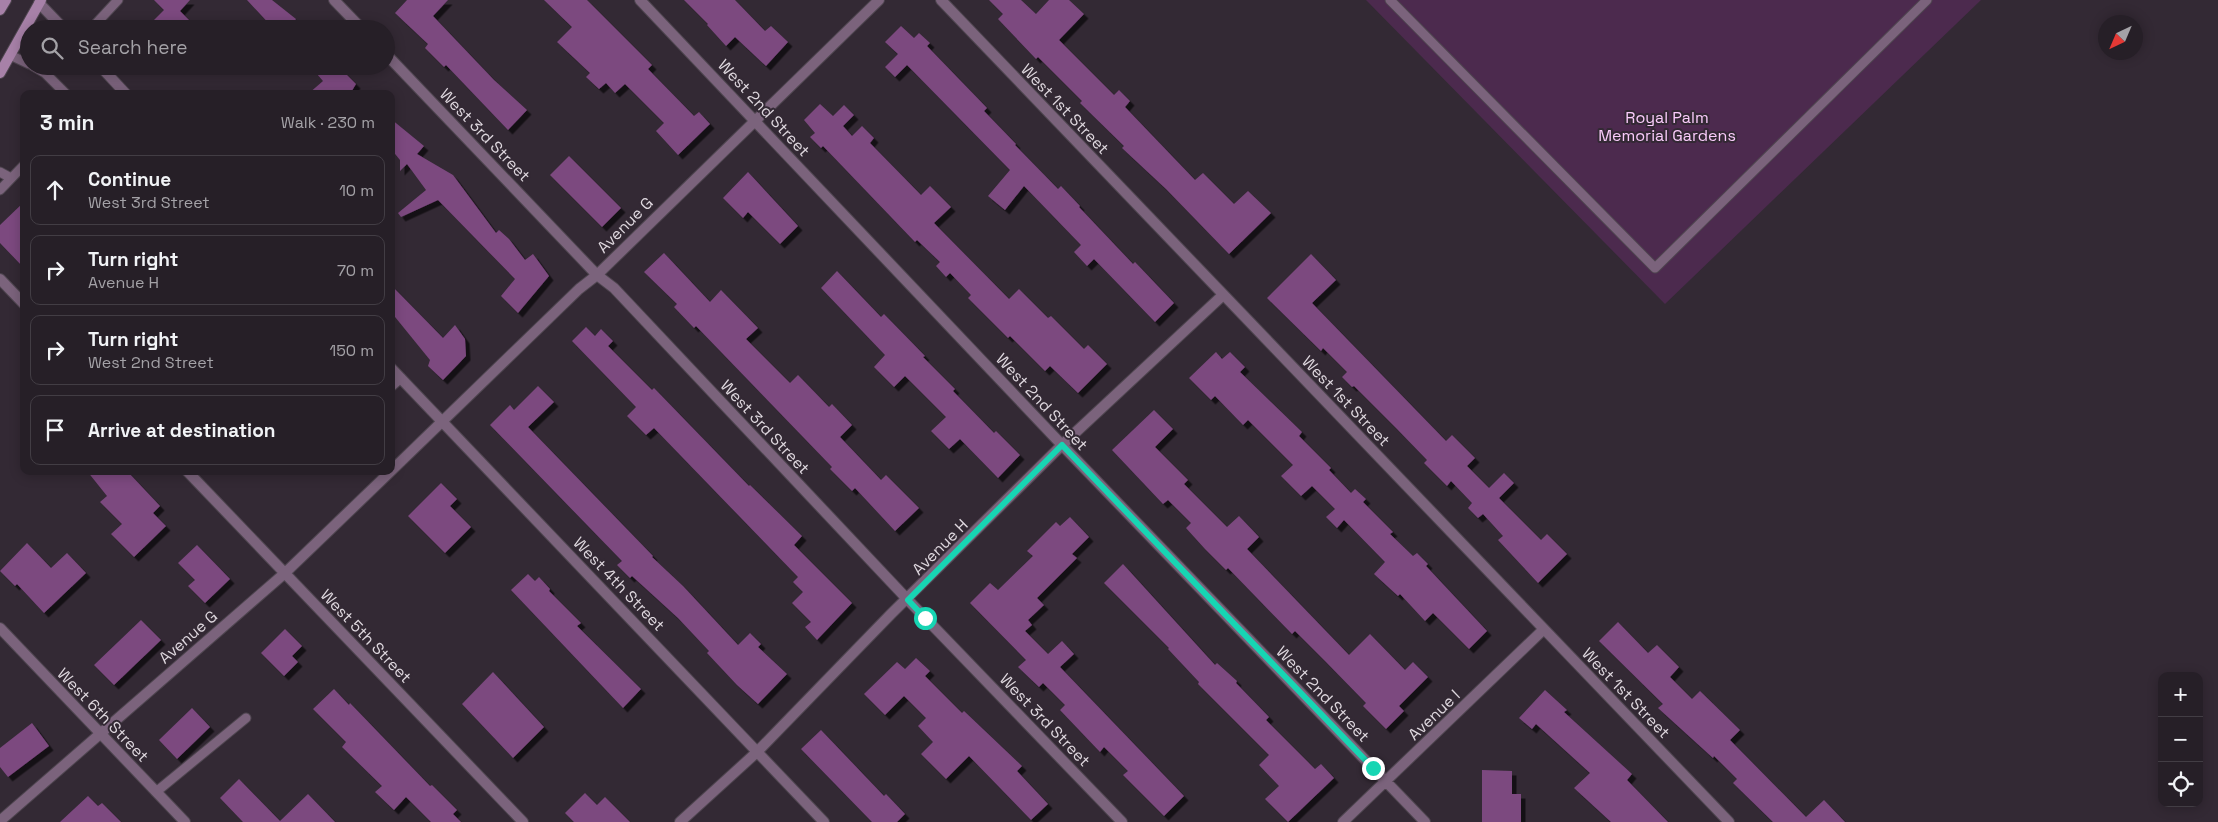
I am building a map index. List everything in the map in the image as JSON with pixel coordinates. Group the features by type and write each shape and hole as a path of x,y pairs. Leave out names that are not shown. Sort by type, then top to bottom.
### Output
{"main road":[{"path":"0,10 6,0"},
{"path":"30,20 40,2"},
{"path":"0,73 20,37"}],"street":[{"path":"334,0 353,20"},
{"name":"West 2nd Street","path":"640,0 1062,445 1426,822"},
{"name":"Avenue G","path":"395,467 572,296 597,275 879,0"},
{"name":"West 1st Street","path":"941,0 1729,822"},
{"path":"40,2 56,20"},
{"name":"West 3rd Street","path":"395,63 597,275 614,288 908,600 1122,822"},
{"path":"108,75 122,90"},
{"path":"0,279 20,300"},
{"name":"Avenue H","path":"680,822 758,752 891,614 908,600 1062,445 1224,296"},
{"name":"West 4th Street","path":"395,372 824,822"},
{"name":"West 5th Street","path":"191,475 523,822"},
{"name":"Avenue G","path":"0,821 286,573 387,475"},
{"name":"West 6th Street","path":"0,628 185,822"},
{"name":"Avenue I","path":"1344,822 1544,629"}],"lane":[{"path":"99,20 118,0"},
{"path":"1390,0 1655,268 1927,0"},
{"path":"10,54 20,59"},
{"path":"48,75 62,90"},
{"path":"0,190 20,169"},
{"path":"0,172 11,178"},
{"path":"395,383 401,378"},
{"path":"156,792 246,718"}],"green space":[{"name":"Royal Palm Memorial Gardens","path":"1366,0 1981,0 1665,304"}],"building":[{"path":"154,0 190,0 180,11 189,20 154,20 164,10"},
{"path":"247,0 272,0 296,19 295,20 266,20"},
{"path":"407,0 448,0 433,16 494,80 527,110 508,130 446,65 444,67 425,48 428,44 395,13"},
{"path":"544,0 587,0 652,65 648,69 694,116 699,112 710,124 678,155 656,131 664,123 625,84 615,93 606,83 599,89 586,77 590,73 557,42 572,27"},
{"path":"684,0 735,0 765,31 771,26 788,42 766,66 735,37 726,46 708,24"},
{"path":"989,0 1021,0 1036,14 1049,0 1069,0 1084,14 1059,40 1114,95 1119,90 1130,101 1125,107 1195,180 1203,173 1234,204 1248,191 1271,213 1229,254 1166,189 1122,148 1124,146 1080,103 1082,101 1038,57 1036,59 998,19 1003,14"},
{"path":"901,26 914,38 919,33 930,43 927,46 987,108 984,111 1015,145 1058,189 1061,186 1133,264 1135,262 1174,303 1155,322 1094,259 1087,266 1074,252 1081,245 1024,186 1005,210 988,196 1010,170 907,65 895,77 885,67 898,54 885,42"},
{"path":"318,75 347,75 356,84 352,90 313,90 323,81"},
{"path":"820,104 833,116 844,105 854,115 843,126 852,136 862,126 874,138 870,143 921,195 930,186 951,207 934,223 1009,299 1019,289 1048,318 1051,316 1084,349 1088,345 1107,364 1078,393 1050,366 1045,371 1010,336 1008,338 968,298 971,295 950,273 946,277 936,266 940,262 917,240 915,242 823,146 821,148 810,137 815,133 804,120"},
{"path":"395,122 424,146 417,154 453,175 496,233 499,230 509,239 525,260 533,254 549,276 518,313 501,296 515,279 438,200 401,217 398,213 426,190 407,164 400,171 400,160 395,154"},
{"path":"569,156 621,208 602,227 550,175"},
{"path":"748,172 798,226 780,244 748,212 743,218 723,198"},
{"path":"20,206 20,264 0,243 0,225"},
{"path":"664,253 710,302 721,290 758,328 746,339 790,383 798,375 829,407 832,404 852,425 840,437 881,480 886,475 919,508 895,531 855,488 852,491 830,469 832,467 696,326 694,328 674,307 677,304 644,272"},
{"path":"1311,254 1336,280 1312,303 1446,441 1452,435 1475,458 1467,466 1489,488 1504,473 1514,483 1499,498 1541,540 1547,534 1567,554 1538,583 1498,540 1503,536 1483,514 1478,518 1468,508 1472,503 1451,481 1447,486 1424,463 1427,460 1354,386 1352,387 1342,377 1347,372 1323,348 1321,351 1267,298"},
{"path":"837,271 881,317 884,314 955,389 953,391 994,433 996,431 1020,455 998,478 960,439 949,449 931,431 946,417 905,376 894,387 874,367 885,355 821,288"},
{"path":"395,289 443,338 455,325 465,339 466,356 443,380 428,366 430,360 395,317"},
{"path":"586,327 595,336 601,329 613,341 608,346 652,390 654,388 749,486 802,536 794,545 852,603 817,640 805,627 811,622 792,603 803,592 793,582 798,577 654,428 646,435 627,416 636,407 572,341"},
{"path":"1216,352 1222,359 1230,352 1245,367 1240,372 1302,432 1299,436 1331,468 1329,470 1351,493 1355,489 1366,499 1363,502 1393,532 1390,534 1413,556 1417,553 1428,564 1426,566 1487,631 1469,649 1433,613 1425,621 1400,594 1398,596 1374,574 1385,562 1344,520 1337,528 1326,517 1335,509 1312,486 1301,496 1281,476 1293,465 1248,420 1243,425 1215,396 1211,400 1189,378"},
{"path":"538,386 554,402 528,427 738,645 750,633 761,644 758,647 787,674 758,704 707,653 709,651 678,618 632,576 630,578 617,565 622,561 490,425 510,405 514,410"},
{"path":"1154,410 1173,429 1155,447 1188,480 1184,484 1227,527 1239,516 1259,537 1247,549 1349,655 1370,634 1405,670 1413,662 1428,677 1399,706 1404,711 1386,729 1363,706 1366,703 1295,631 1292,634 1228,568 1226,570 1205,549 1186,528 1191,523 1168,500 1163,504 1112,450"},
{"path":"90,475 131,475 160,506 153,513 166,526 134,557 111,534 122,524 100,502 107,496"},
{"path":"441,483 457,499 450,506 471,527 445,553 408,516"},
{"path":"1070,517 1089,537 1072,554 1077,558 1037,598 1044,605 1028,620 1032,625 1025,631 1048,654 1062,641 1074,654 1060,667 1184,796 1164,816 1123,775 1128,771 1104,747 1100,752 1060,710 1065,705 1043,683 1039,687 1018,667 1026,660 970,603 990,583 998,590 1033,556 1027,551 1056,522 1060,526"},
{"path":"27,543 51,568 67,553 86,573 44,613 17,584 15,586 0,571"},
{"path":"197,545 230,579 205,603 188,586 195,580 178,563"},
{"path":"1123,564 1215,665 1217,663 1237,681 1236,683 1269,717 1266,720 1315,769 1321,764 1334,778 1288,822 1265,799 1279,786 1259,765 1269,755 1198,684 1199,682 1169,648 1104,583"},
{"path":"528,574 535,581 539,577 550,589 549,591 581,623 577,626 641,689 623,708 511,590"},
{"path":"141,620 161,640 114,685 94,665"},
{"path":"1618,622 1648,653 1657,645 1679,667 1670,677 1692,699 1700,691 1740,730 1730,740 1806,817 1824,800 1845,822 1773,822 1733,783 1737,779 1714,756 1713,758 1658,708 1663,704 1599,641"},
{"path":"285,629 302,646 292,656 298,662 284,676 261,653"},
{"path":"916,658 930,671 925,676 962,713 964,711 1022,766 1017,771 1048,804 1031,820 969,756 946,779 921,754 933,742 918,726 926,718 904,696 885,715 864,694 897,662 905,669"},
{"path":"493,672 544,727 513,758 462,704"},
{"path":"334,689 349,705 350,703 430,786 432,785 457,810 453,814 461,822 431,822 406,797 394,810 375,792 382,786 342,747 346,742 313,709"},
{"path":"1545,690 1567,710 1564,712 1632,774 1627,780 1668,822 1611,822 1574,788 1590,773 1536,724 1532,729 1519,718"},
{"path":"192,708 210,727 177,759 159,740"},
{"path":"32,723 49,746 8,777 0,767 0,748"},
{"path":"821,730 884,796 886,794 905,814 897,822 872,822 801,749"},
{"path":"1482,770 1512,771 1512,794 1521,794 1521,822 1482,822"},
{"path":"239,779 280,821 308,794 335,822 243,822 220,798"},
{"path":"585,793 597,805 605,797 630,822 574,822 565,813"},
{"path":"88,796 98,806 102,803 121,822 60,822"}],"route":[{"path":"925,618 908,600 1062,445 1373,768"}]}
